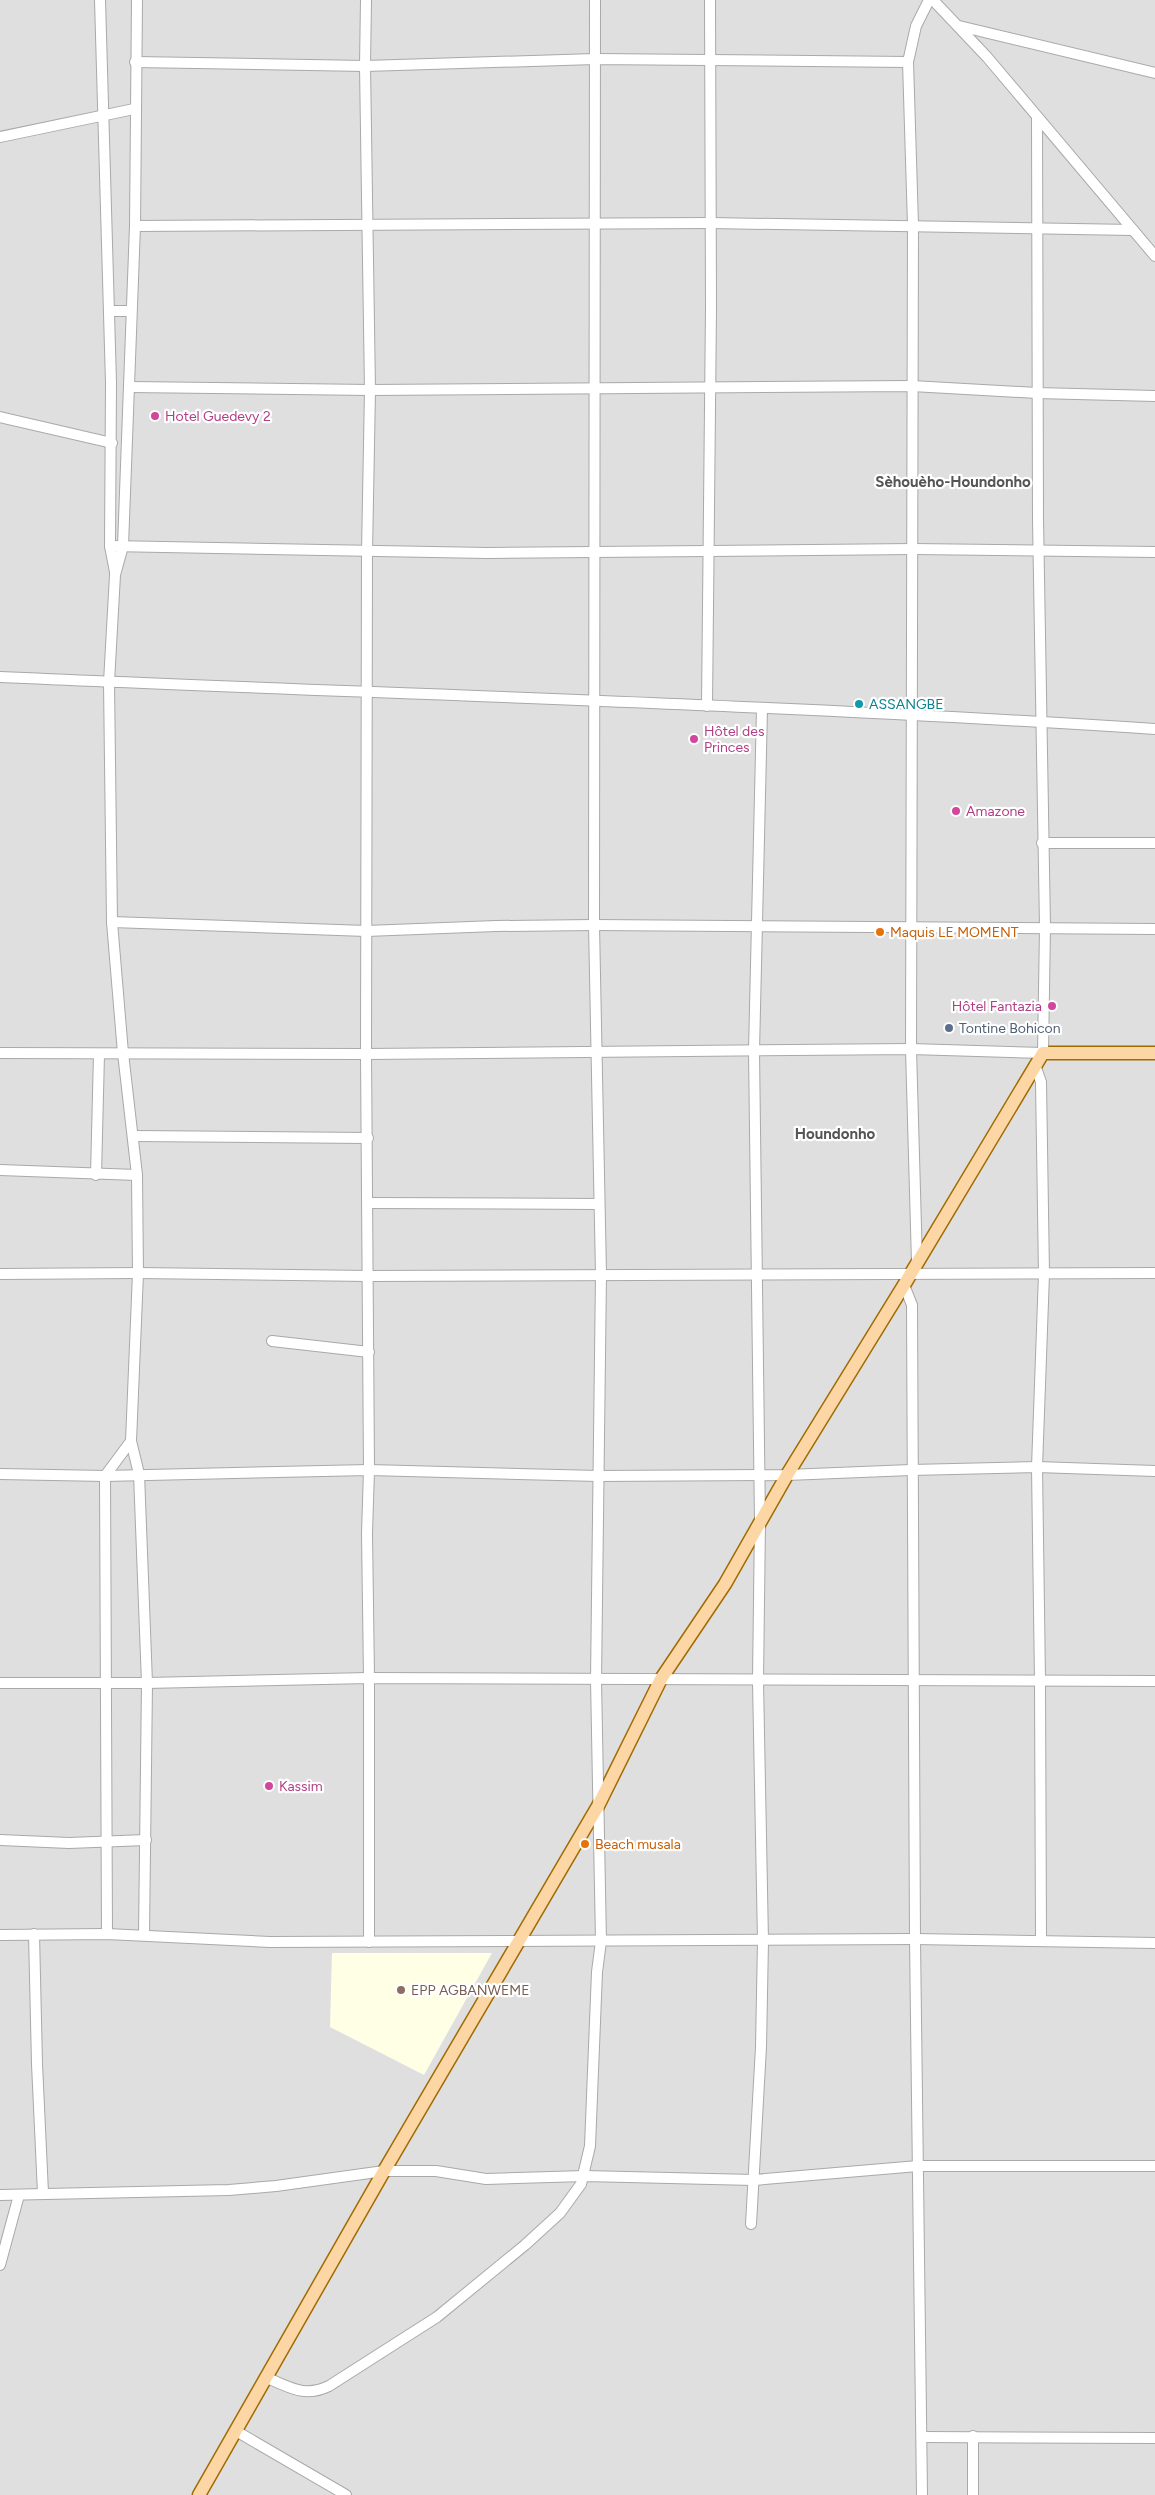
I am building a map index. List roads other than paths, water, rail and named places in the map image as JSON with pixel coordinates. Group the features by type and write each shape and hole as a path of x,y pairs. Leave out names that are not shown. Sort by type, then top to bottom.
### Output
{"main road":[{"path":"199,2495 384,2171 598,1806 661,1678 725,1584 786,1475 907,1280 1043,1053 1155,1053"}],"street":[{"path":"100,0 112,442 110,546 115,575"},
{"path":"137,0 134,109 135,226 130,312 123,546 115,575 109,682 112,922 123,1053 137,1175 138,1273 131,1441 139,1474 147,1683 144,1935"},
{"path":"366,0 365,66 370,390 367,552 366,931 370,1470 367,1533 369,1942"},
{"path":"266,2378 303,2392 314,2392 367,2362 437,2317 525,2245 560,2213 585,2176 590,2146 596,1972 601,1941 596,1680 601,1274 594,926 596,388 594,0"},
{"path":"708,706 711,223 708,61 710,0"},
{"path":"917,1263 911,1049 913,225 908,62 916,26 929,0"},
{"path":"933,0 987,57 1155,256"},
{"path":"958,26 1155,73"},
{"path":"135,62 365,66 595,59 908,62"},
{"path":"0,137 104,117 134,109"},
{"path":"0,1053 366,1054 911,1049 1043,1053 1045,927 1042,843 1037,393 1037,117"},
{"path":"135,226 711,223 1133,230"},
{"path":"109,311 130,312"},
{"path":"129,387 370,390 912,386 1037,393 1155,396"},
{"path":"0,417 112,442"},
{"path":"110,546 367,552 913,549 1155,552"},
{"path":"0,677 1041,720 1155,729"},
{"path":"751,2224 761,2047 763,1941 758,1681 760,1522 754,1051 755,926 762,709"},
{"path":"1042,843 1155,843"},
{"path":"112,922 366,931 496,926 912,926 1155,929"},
{"path":"96,1175 99,1054"},
{"path":"1035,1066 1041,1082 1044,1274 1037,1468 1041,1941"},
{"path":"134,1136 368,1138"},
{"path":"0,1170 137,1175"},
{"path":"368,1203 600,1204"},
{"path":"0,1274 138,1273 368,1276 756,1274 907,1280 1044,1274 1155,1273"},
{"path":"907,1280 912,1305 915,1939 922,2495"},
{"path":"272,1342 369,1352"},
{"path":"107,1934 105,1476 131,1441"},
{"path":"0,1474 105,1476 370,1470 598,1476 786,1475 1037,1468 1155,1471"},
{"path":"0,1683 147,1683 369,1678 596,1680 661,1678 758,1681 1155,1681"},
{"path":"0,1840 69,1843 146,1840"},
{"path":"34,1934 36,2064 43,2194"},
{"path":"0,1935 107,1934 270,1942 915,1939 1155,1943"},
{"path":"0,2195 229,2190 276,2186 384,2171 436,2171 486,2179 585,2176 754,2180 918,2166 1155,2166"},
{"path":"0,2265 19,2195"},
{"path":"236,2431 346,2495"},
{"path":"973,2436 973,2495"},
{"path":"922,2437 1155,2438"}],"place":[{"name":"Hotel Guedevy 2","path":"155,416"},
{"name":"ASSANGBE","path":"859,704"},
{"name":"Hôtel des Princes","path":"694,739"},
{"name":"Amazone","path":"956,811"},
{"name":"Maquis LE MOMENT","path":"880,932"},
{"name":"Hôtel Fantazia","path":"1052,1006"},
{"name":"Tontine Bohicon","path":"949,1028"},
{"name":"Kassim","path":"269,1786"},
{"name":"Beach musala","path":"585,1844"},
{"name":"EPP AGBANWEME","path":"401,1990"}],"district":[{"name":"Sèhouèho-Houndonho","path":"953,482"},
{"name":"Houndonho","path":"835,1134"}]}
